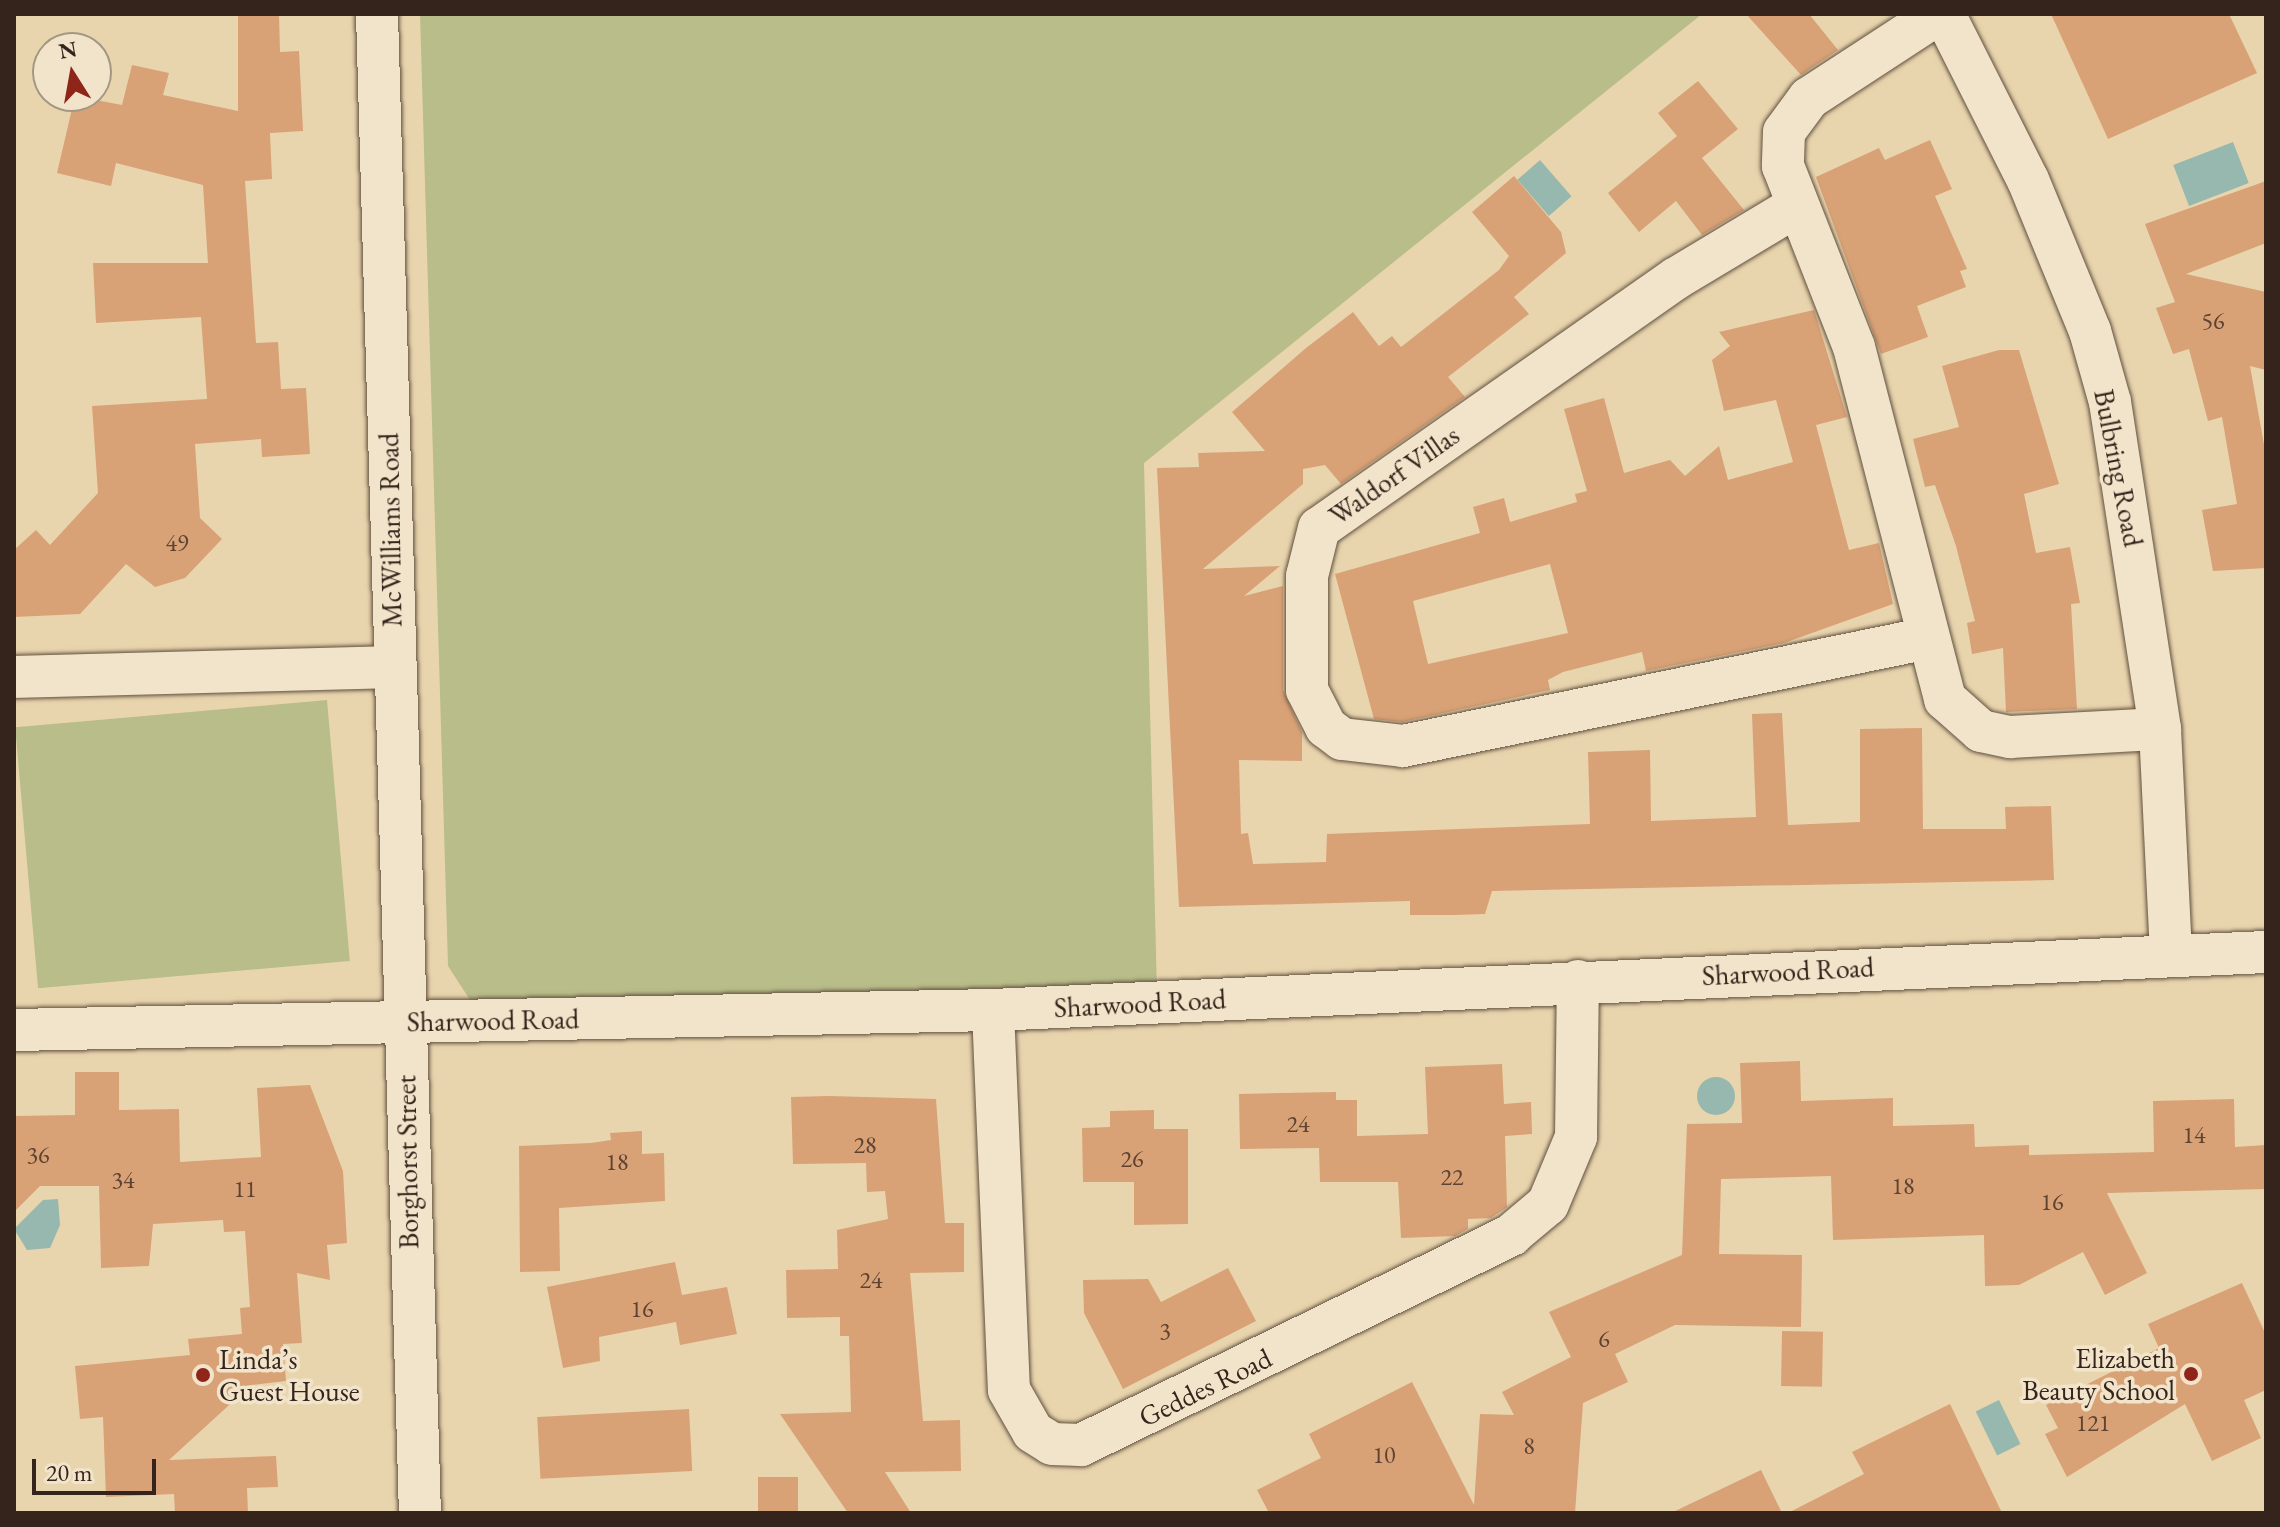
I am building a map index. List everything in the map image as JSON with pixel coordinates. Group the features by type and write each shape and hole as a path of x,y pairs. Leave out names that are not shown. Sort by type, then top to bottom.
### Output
{"street":[{"name":"McWilliams Road","path":"14,677 394,667 377,14"},
{"path":"1941,14 1795,113 1784,132 1783,166 1795,207 1854,347 1945,699 1981,731 2087,738 2160,729"},
{"name":"Bulbring Road","path":"1941,14 2028,180 2090,331 2127,487 2160,729 2171,953"},
{"name":"Waldorf Villas","path":"1795,207 1675,279 1319,528 1307,576 1307,690 1326,727 1342,739 1403,746 1928,638"},
{"name":"Borghorst Street","path":"394,667 420,1513"},
{"name":"Sharwood Road","path":"14,1030 993,1010 2171,953 2266,952"},
{"name":"Geddes Road","path":"993,1010 1009,1390 1033,1432 1052,1444 1081,1445 1511,1235 1548,1204 1576,1137 1578,981"}],"green space":[{"path":"420,14 1702,14 1144,463 1157,994 470,1000 448,966"},
{"path":"327,700 350,961 38,988 15,727"}],"water":[{"path":"2233,142 2249,183 2189,206 2173,165"},
{"path":"1540,160 1571,196 1549,216 1517,180"},
{"path":"1716,1077 1730,1082 1735,1096 1730,1110 1716,1115 1702,1110 1697,1096 1702,1082"},
{"path":"58,1199 60,1225 50,1248 27,1250 14,1229 43,1200"},
{"path":"1999,1400 2020,1444 1997,1455 1976,1411"}],"building":[{"path":"238,14 279,14 280,52 299,51 303,131 270,133 272,179 245,181 256,343 278,342 281,389 306,388 310,454 262,457 261,439 195,444 200,518 222,539 185,578 155,587 126,564 80,614 14,617 14,550 36,530 50,545 98,493 92,406 207,399 201,317 96,323 93,263 208,263 203,185 116,163 111,186 57,173 71,112 112,112 112,103 122,105 132,65 169,73 163,95 238,111"},
{"path":"1746,14 1809,14 1838,50 1801,75"},
{"path":"2051,14 2229,14 2257,73 2108,139"},
{"path":"1698,81 1738,129 1702,158 1744,210 1702,235 1676,201 1639,232 1608,193 1677,136 1658,113"},
{"path":"1930,140 1952,189 1935,196 1967,269 1960,271 1966,287 1917,306 1928,337 1881,354 1816,177 1879,148 1885,160"},
{"path":"1514,176 1561,232 1566,253 1514,297 1529,314 1448,377 1465,397 1341,484 1325,465 1303,469 1303,484 1203,569 1280,566 1244,596 1283,586 1283,690 1302,732 1302,761 1239,760 1241,834 1248,833 1253,864 1326,862 1327,834 1590,824 1588,752 1650,750 1651,821 1756,817 1752,714 1782,713 1788,825 1860,822 1860,729 1922,728 1923,829 2006,829 2005,807 2051,806 2054,880 1492,891 1485,914 1454,915 1410,915 1410,901 1179,907 1157,468 1199,467 1198,453 1265,451 1232,412 1306,348 1353,312 1379,346 1392,336 1401,347 1499,270 1509,256 1472,212"},
{"path":"2266,181 2266,243 2186,274 2266,292 2266,370 2250,366 2266,456 2266,568 2213,571 2202,510 2237,504 2222,417 2208,421 2189,349 2173,354 2156,308 2175,302 2145,224"},
{"path":"1814,310 1847,417 1816,425 1849,550 1879,543 1893,604 1784,643 1646,671 1642,652 1563,672 1548,680 1550,690 1402,722 1374,719 1335,574 1480,533 1473,507 1504,498 1510,522 1577,502 1575,494 1587,491 1564,409 1604,398 1624,473 1670,460 1685,476 1719,446 1728,480 1793,462 1776,400 1724,411 1712,360 1730,346 1719,332","holes":["1550,564 1568,633 1428,664 1413,601"]},
{"path":"1999,350 2019,350 2059,484 2024,494 2036,553 2070,547 2080,603 2071,604 2077,709 2006,712 2003,648 1972,654 1967,623 1975,621 1956,546 1935,485 1925,487 1913,439 1959,427 1942,366"},
{"path":"1800,1061 1801,1101 1893,1098 1893,1126 1974,1124 1975,1147 2029,1145 2029,1155 2154,1152 2153,1101 2234,1099 2235,1147 2266,1145 2266,1189 2107,1193 2147,1273 2105,1295 2083,1252 2019,1285 1985,1286 1984,1235 1833,1240 1831,1176 1721,1179 1719,1254 1802,1255 1801,1327 1675,1325 1615,1354 1628,1382 1583,1403 1575,1513 1269,1513 1257,1490 1321,1458 1309,1434 1412,1382 1474,1505 1480,1414 1514,1415 1502,1392 1571,1357 1549,1312 1682,1255 1687,1124 1742,1123 1740,1063"},
{"path":"1502,1064 1504,1104 1531,1102 1532,1134 1505,1136 1507,1207 1491,1218 1468,1219 1468,1229 1455,1236 1401,1238 1398,1182 1320,1182 1319,1148 1240,1149 1239,1094 1336,1092 1336,1100 1357,1100 1357,1136 1428,1134 1425,1067"},
{"path":"75,1072 119,1072 119,1110 179,1109 180,1162 261,1157 257,1088 310,1085 343,1171 347,1243 327,1245 330,1280 297,1273 302,1343 283,1344 286,1381 251,1385 169,1460 276,1456 278,1487 247,1488 248,1513 175,1513 174,1494 106,1497 103,1417 80,1419 75,1366 190,1355 188,1339 242,1334 240,1308 250,1307 245,1231 224,1232 223,1220 153,1224 149,1266 101,1268 99,1186 40,1186 14,1212 14,1116 75,1115"},
{"path":"791,1097 936,1099 945,1223 964,1223 964,1272 910,1273 923,1421 960,1420 961,1471 885,1472 911,1513 848,1513 780,1414 851,1412 849,1336 840,1336 840,1317 787,1318 786,1270 838,1269 837,1230 888,1219 885,1191 867,1192 866,1163 793,1164"},
{"path":"1154,1110 1154,1129 1188,1129 1188,1224 1134,1225 1134,1182 1083,1182 1082,1128 1110,1127 1110,1111"},
{"path":"642,1131 642,1154 664,1153 665,1201 559,1208 560,1271 520,1272 519,1146 591,1143 611,1140 610,1133"},
{"path":"675,1262 682,1295 727,1287 737,1334 680,1345 676,1322 599,1337 600,1361 563,1368 547,1287"},
{"path":"1228,1268 1256,1321 1123,1389 1084,1313 1083,1280 1148,1279 1161,1302"},
{"path":"2242,1283 2266,1335 2266,1390 2244,1400 2261,1438 2212,1461 2185,1404 2067,1477 2045,1434 2058,1428 2046,1405 2159,1348 2148,1324"},
{"path":"1782,1331 1823,1332 1822,1387 1781,1386"},
{"path":"1950,1404 2002,1513 1788,1513 1864,1474 1852,1452"},
{"path":"689,1409 692,1471 540,1479 537,1417"},
{"path":"1761,1470 1782,1513 1671,1513"},
{"path":"758,1477 798,1477 798,1513 758,1513"}],"place":[{"name":"Elizabeth Beauty School","path":"2191,1374"},
{"name":"Linda’s Guest House","path":"203,1375"}]}
